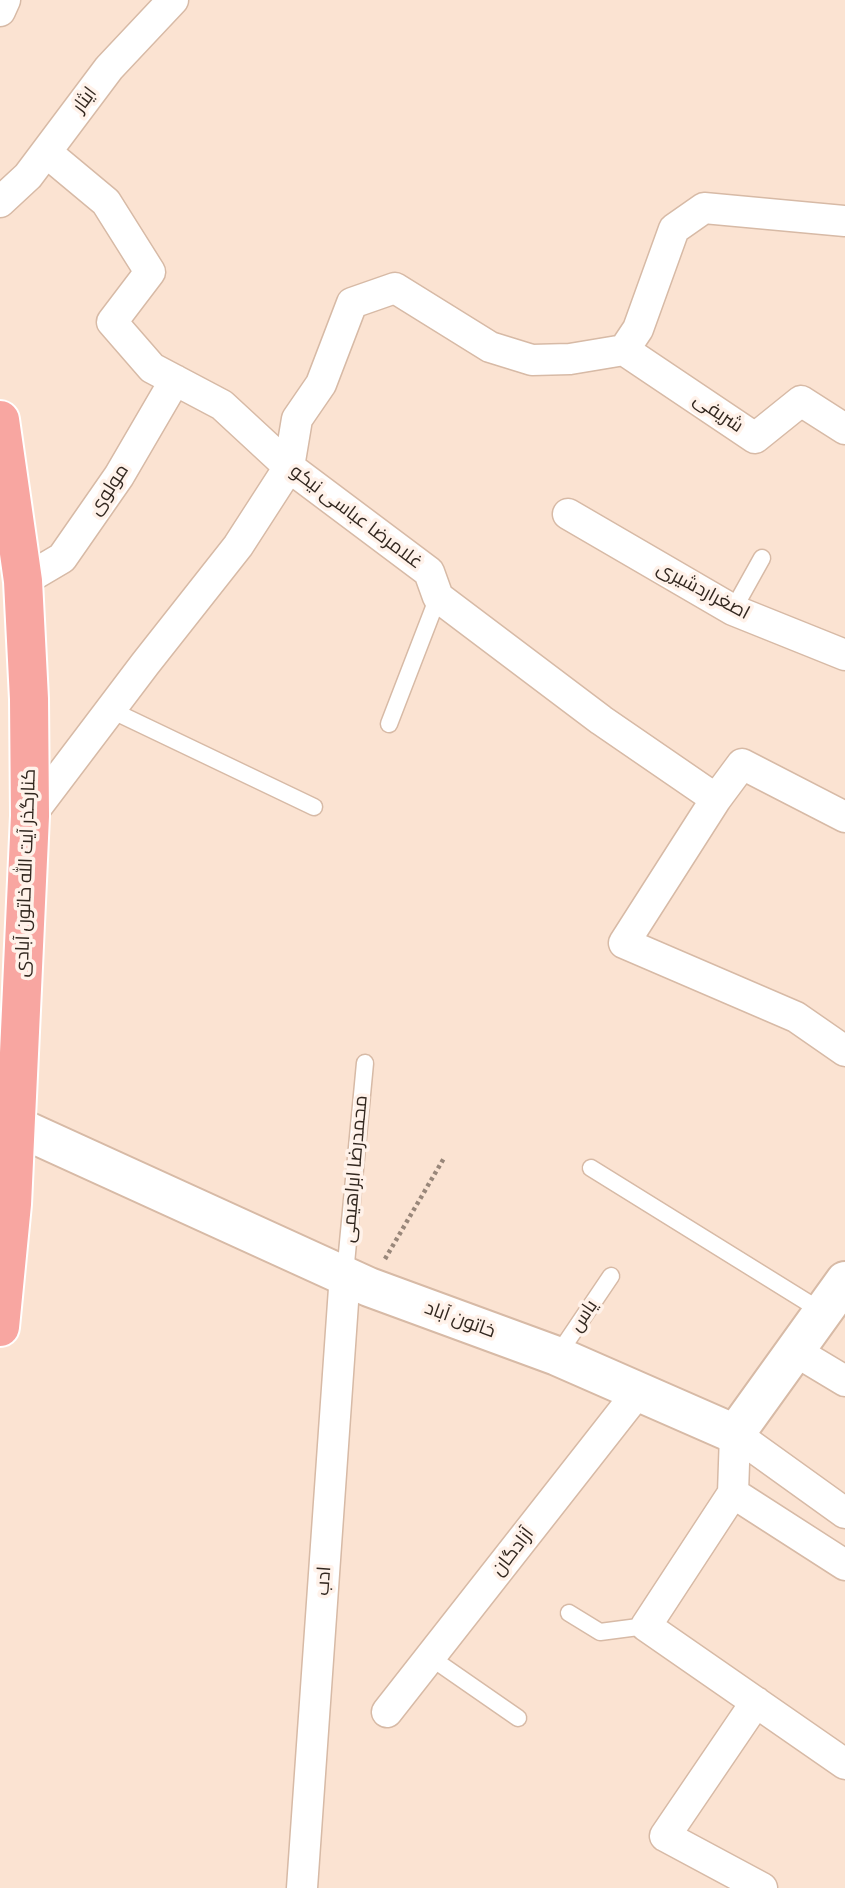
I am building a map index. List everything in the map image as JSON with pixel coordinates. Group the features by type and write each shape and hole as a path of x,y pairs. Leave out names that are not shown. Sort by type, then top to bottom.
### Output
{"main road":[{"name":"کنارگذر آیت الله خاتون آبادی","path":"0,420 23,580 29,699 30,816 8,1124 12,1204 0,1327"},
{"path":"0,861 30,816"}],"street":[{"path":"0,11 5,0"},
{"name":"ایثار","path":"0,202 28,176 109,68 173,0"},
{"name":"غلامرضا عباسی نیکو","path":"46,152 106,202 149,272 112,322 152,368 222,405 289,467 429,572 438,597 601,720 716,799"},
{"path":"30,816 238,546 289,467 297,419 321,384 352,303 395,288 490,347 532,360 570,359 624,350 638,329 674,229 704,208 845,221"},
{"name":"شریفی","path":"624,350 755,438 801,401 845,429"},
{"name":"مولوی","path":"23,580 62,558 119,476 175,380"},
{"name":"اصغراردشیری","path":"568,514 733,610 845,655"},
{"path":"845,817 742,764 716,799 624,943 796,1017 845,1051"},
{"name":"خاتون آباد","path":"8,1124 357,1281 556,1356 735,1434"},
{"name":"ادب","path":"302,1888 357,1281"},
{"path":"845,1281 735,1434 733,1493 646,1626 845,1764"},
{"path":"795,1351 845,1381"},
{"name":"آزادگان","path":"387,1712 638,1391"},
{"path":"735,1434 845,1513"},
{"path":"733,1493 845,1565"},
{"path":"756,1702 665,1836 762,1888"}],"lane":[{"path":"733,610 762,558"},
{"path":"389,724 438,597"},
{"path":"111,710 314,807"},
{"name":"محمدرضا ابراهیمی","path":"357,1281 365,1063"},
{"path":"590,1168 823,1312"},
{"name":"یاس","path":"556,1356 611,1276"},
{"path":"569,1613 600,1632 646,1626"},
{"path":"430,1657 518,1718"}],"path":[{"path":"357,1281 444,1158"}]}
